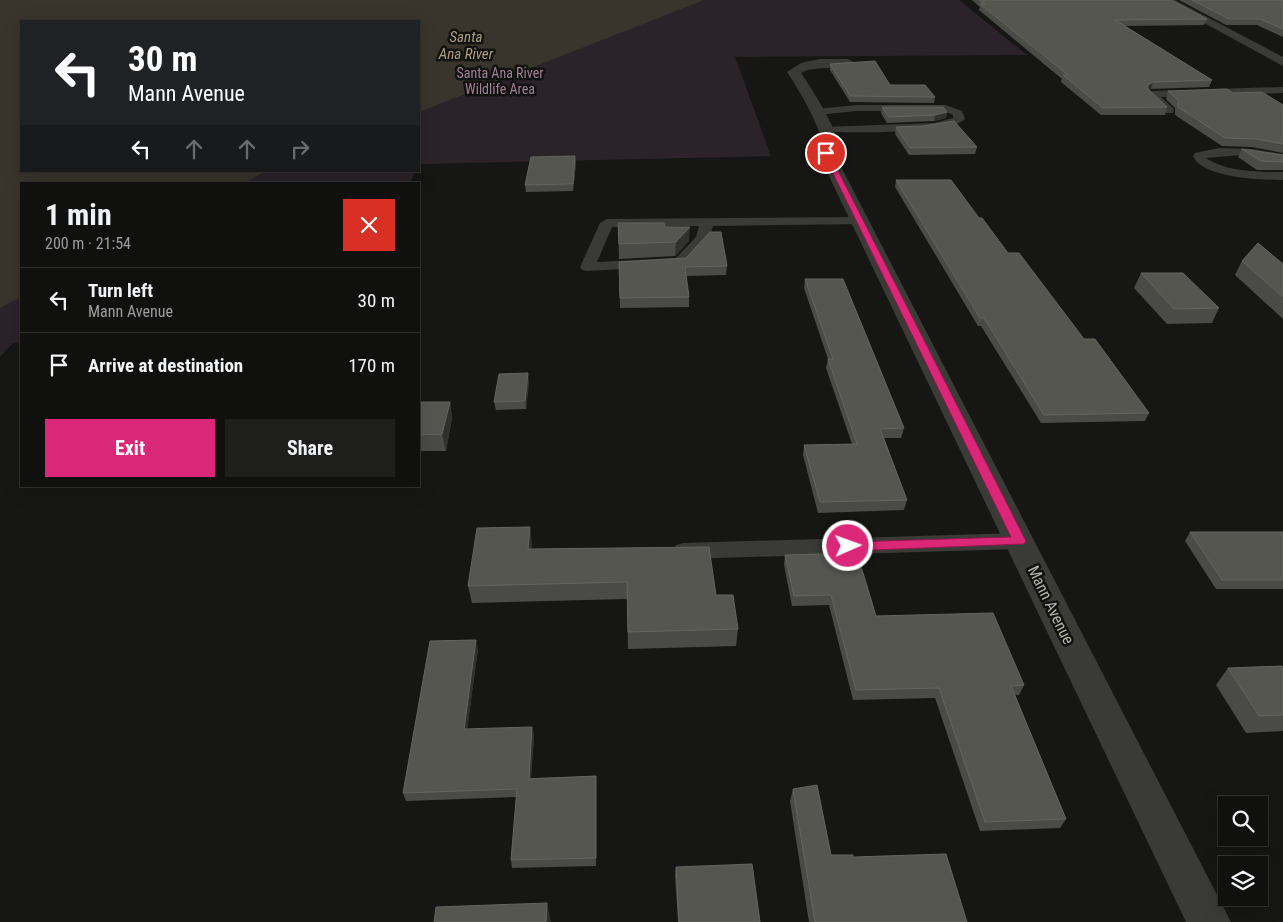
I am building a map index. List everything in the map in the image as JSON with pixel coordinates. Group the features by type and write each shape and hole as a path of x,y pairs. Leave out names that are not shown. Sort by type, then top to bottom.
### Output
{"street":[{"path":"1167,0 1283,62"},
{"name":"Mann Avenue","path":"848,63 811,64 802,66 794,72 817,112 826,141 860,221 1209,922"}],"lane":[{"path":"1169,111 1170,109 1151,94 1283,90"},
{"path":"817,112 857,108 945,108 958,113 959,119 952,123 826,141"},
{"path":"1283,158 1244,152 1209,153 1199,156 1201,161 1215,168 1234,173 1283,176"},
{"path":"708,223 703,238 680,262 587,267 607,224 860,221"},
{"path":"667,552 1020,541"}],"green space":[{"name":"Santa Ana River Wildlife Area","path":"0,0 959,0 1027,55 735,57 771,156 420,164 420,20 20,20 20,172 415,172 411,182 20,182 20,342 13,343 0,357"}],"water":[{"name":"Santa Ana River","path":"0,0 704,0 420,112 420,20 20,20 20,172 264,172 246,182 20,182 20,298 0,308"}],"building":[{"path":"979,0 1171,0 1207,19 1115,20 1212,80 1153,82 1148,85 1147,88 1167,107 1103,108 1063,75 1068,75 980,4 985,4"},
{"path":"1192,0 1283,0 1283,29 1260,19 1229,19"},
{"path":"875,61 890,85 925,85 935,97 850,96 830,64"},
{"path":"1227,89 1233,93 1262,92 1283,105 1283,144 1256,139 1225,138 1178,107 1178,100 1168,91"},
{"path":"882,107 943,107 947,112 935,115 889,117"},
{"path":"954,121 977,147 910,148 896,127 923,126"},
{"path":"1242,149 1283,155 1283,162 1261,161"},
{"path":"575,156 573,184 525,185 531,157"},
{"path":"896,180 951,180 1008,253 1019,253 1084,339 1095,339 1149,413 1044,415 984,318 980,318"},
{"path":"618,223 664,223 665,227 690,227 676,242 619,244"},
{"path":"710,232 721,232 727,266 685,267 689,297 620,298 619,262 686,258"},
{"path":"1258,243 1283,264 1283,297 1242,261"},
{"path":"1141,273 1183,273 1219,308 1174,309"},
{"path":"805,279 843,279 904,428 880,429 907,500 820,502 804,445 857,444 828,359 833,359"},
{"path":"528,373 525,401 494,402 499,374"},
{"path":"420,402 450,402 442,434 420,435"},
{"path":"530,527 528,549 709,547 716,595 733,595 738,629 628,632 627,582 468,586 477,528"},
{"path":"1190,532 1283,532 1283,580 1222,580"},
{"path":"857,553 876,616 993,613 1024,685 1011,686 1066,819 985,822 939,688 856,690 831,595 794,596 785,555"},
{"path":"476,640 464,729 532,727 529,779 596,776 596,858 511,860 517,789 403,793 430,641"},
{"path":"1282,666 1283,715 1259,716 1228,668"},
{"path":"817,785 831,855 853,855 853,857 946,854 967,922 815,922 793,789"},
{"path":"752,864 760,922 679,922 676,867"},
{"path":"547,903 546,922 434,922 436,907"}],"route":[{"path":"826,153 1020,541 848,546"}]}
